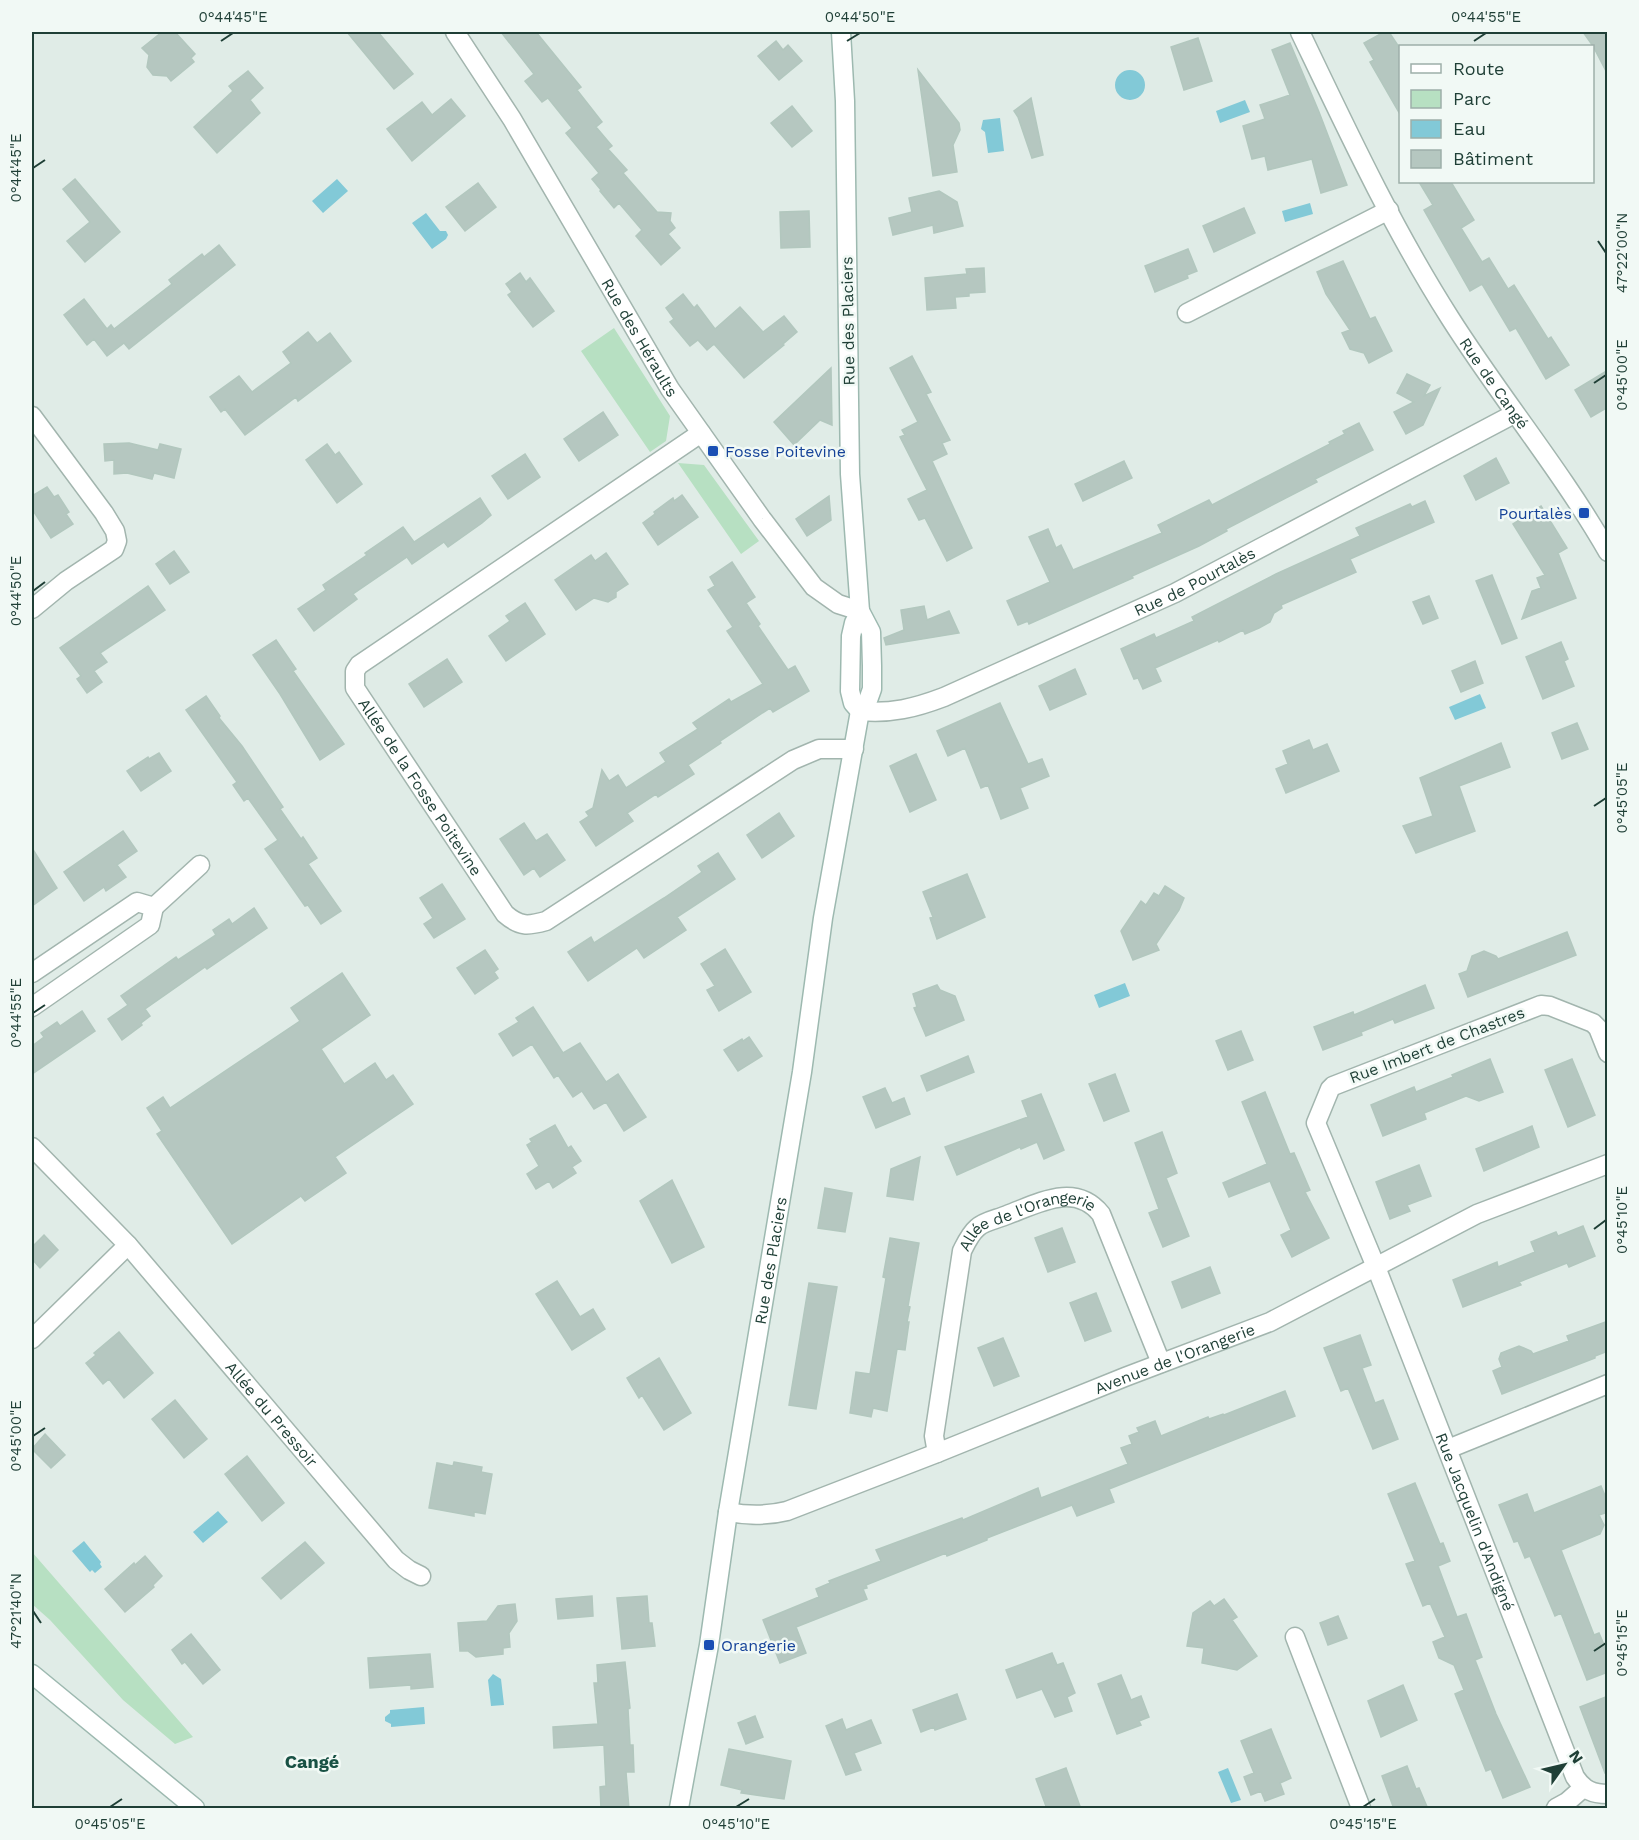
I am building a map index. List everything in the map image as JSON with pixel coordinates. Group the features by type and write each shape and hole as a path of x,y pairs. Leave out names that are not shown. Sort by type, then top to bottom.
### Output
{"street":[{"name":"Rue des Héraults","path":"456,32 512,119 660,372 701,433 814,587 838,604 860,611"},
{"name":"Rue des Placiers","path":"679,1809 710,1645 728,1512 800,1084 823,918 860,711 867,703 872,689 871,632 860,611 850,474 845,101 841,32"},
{"name":"Rue de Cangé","path":"1300,32 1389,210 1439,301 1514,414 1584,513 1608,552"},
{"path":"1187,314 1389,210"},
{"name":"Rue de Pourtalès","path":"860,711 894,712 915,708 944,698 1175,593 1514,414"},
{"path":"32,416 104,513 115,531 117,541 114,549 66,581 32,609"},
{"name":"Allée de la Fosse Poitevine","path":"701,433 359,665 355,671 355,688 505,914 514,922 528,925 546,921 793,760 819,749 854,749"},
{"path":"32,1007 150,925 154,907 200,865"},
{"path":"32,973 137,902 154,907"},
{"name":"Rue Imbert de Chastres","path":"1376,1267 1316,1123 1330,1089 1541,1005 1550,1006 1593,1023 1598,1028 1608,1053"},
{"name":"Allée du Pressoir","path":"32,1147 128,1245 396,1560 422,1576"},
{"name":"Avenue de l'Orangerie","path":"728,1512 768,1515 787,1511 937,1454 1161,1363 1270,1322 1477,1214 1608,1164"},
{"name":"Allée de l'Orangerie","path":"937,1454 933,1436 962,1251 978,1226 1052,1198 1075,1198 1093,1205 1101,1214 1161,1363"},
{"path":"32,1338 128,1245"},
{"name":"Rue Jacquelin d'Andigné","path":"1376,1267 1579,1783"},
{"path":"1448,1449 1608,1384"},
{"path":"1295,1637 1361,1809"},
{"path":"32,1674 195,1809"},
{"path":"1556,1809 1567,1802 1579,1783 1593,1792 1608,1794"}],"green space":[{"path":"614,328 670,416 666,441 650,452 581,351"},
{"path":"678,463 704,465 759,541 741,554"},
{"path":"32,1552 193,1737 175,1744 123,1700 50,1620 32,1604"}],"water":[{"path":"1130,70 1141,74 1145,85 1141,96 1130,100 1119,96 1115,85 1119,74"},
{"path":"1245,100 1250,112 1220,123 1216,111"},
{"path":"1000,118 1004,151 988,153 985,132 981,129 983,120"},
{"path":"337,179 348,191 323,213 312,201"},
{"path":"1310,203 1313,214 1285,222 1282,211"},
{"path":"426,213 440,231 446,231 448,235 432,249 412,223"},
{"path":"1480,694 1486,708 1455,720 1449,707"},
{"path":"1125,983 1130,996 1099,1008 1094,995"},
{"path":"218,1511 228,1522 203,1543 193,1532"},
{"path":"84,1541 101,1562 102,1567 95,1573 92,1570 90,1572 72,1551"},
{"path":"493,1674 501,1679 504,1705 491,1706 488,1680"},
{"path":"424,1707 425,1724 391,1727 391,1724 385,1721 390,1710"},
{"path":"1228,1768 1241,1800 1231,1803 1218,1772"}],"building":[{"path":"162,32 175,32 195,54 191,58 194,62 171,81 167,76 153,75 147,67 149,55 142,48"},
{"path":"347,32 378,32 413,74 394,89"},
{"path":"501,32 536,32 581,87 577,90 602,122 596,127 612,146 608,149 627,170 623,173 657,212 671,213 670,221 675,228 668,234 680,248 661,265 636,236 642,230 619,203 614,208 600,191 592,179 599,173 566,133 572,128 548,98 542,102 525,81 534,74"},
{"path":"1384,32 1389,32 1399,47 1399,113 1370,62 1374,60 1364,43"},
{"path":"1583,32 1608,32 1608,75 1594,45"},
{"path":"1198,38 1212,81 1184,90 1171,47"},
{"path":"776,41 783,50 788,45 802,61 779,80 758,56"},
{"path":"1290,43 1347,185 1321,193 1312,159 1268,170 1265,156 1252,159 1243,126 1265,119 1260,105 1290,95 1272,50"},
{"path":"918,70 959,123 960,130 953,145 957,172 933,176"},
{"path":"248,71 263,88 250,100 260,113 217,153 194,127 233,91 229,86"},
{"path":"1031,98 1043,155 1032,158 1014,111"},
{"path":"451,99 465,116 412,161 387,129 422,102 432,115"},
{"path":"792,106 812,131 792,147 771,123"},
{"path":"75,179 120,232 85,262 67,241 90,222 63,189"},
{"path":"478,183 496,207 465,231 446,207"},
{"path":"1420,183 1452,183 1474,220 1461,228 1482,262 1489,258 1508,289 1514,285 1548,339 1551,337 1569,365 1546,379 1516,328 1510,331 1482,284 1470,291 1424,210 1433,205"},
{"path":"939,191 957,202 963,226 934,233 933,225 893,235 889,218 912,212 909,198"},
{"path":"1244,208 1255,233 1214,252 1203,226"},
{"path":"809,211 810,247 781,248 780,212"},
{"path":"219,245 235,265 129,349 124,343 107,356 94,339 87,345 64,315 84,299 107,329 111,325 114,329 172,284 169,280 202,254 204,257"},
{"path":"1188,249 1197,271 1187,275 1188,278 1155,292 1145,266"},
{"path":"1343,261 1370,319 1375,317 1392,351 1369,363 1364,353 1350,349 1342,333 1350,330 1326,294 1317,272"},
{"path":"984,268 985,292 955,297 956,308 927,310 925,278 967,274 966,269"},
{"path":"520,273 526,282 530,278 554,311 533,327 508,295 512,292 506,284"},
{"path":"683,294 694,308 697,305 715,329 740,307 763,332 784,316 797,332 744,378 714,344 707,350 698,340 690,346 670,322 674,319 666,308"},
{"path":"308,332 317,343 330,333 351,361 298,401 296,397 245,435 225,409 221,412 210,397 239,376 252,392 291,363 283,352"},
{"path":"912,356 931,392 926,394 950,440 942,443 947,454 932,461 972,548 947,561 925,518 919,520 908,499 927,490 900,437 905,435 902,430 918,422 890,368"},
{"path":"831,368 832,425 820,420 794,445 774,422"},
{"path":"1608,370 1608,407 1591,417 1575,390"},
{"path":"1407,374 1430,385 1424,396 1440,388 1423,425 1406,434 1394,412 1414,402 1397,393"},
{"path":"603,412 618,435 579,461 564,439"},
{"path":"1359,423 1373,450 1315,479 1317,482 1226,529 1227,531 1199,546 1029,624 1028,621 1018,625 1007,601 1050,582 1029,537 1048,529 1056,548 1061,545 1073,570 1162,533 1158,525 1209,500 1212,505 1330,444 1329,442 1345,434 1343,431"},
{"path":"129,443 158,450 160,444 181,449 174,478 154,473 152,479 127,473 114,474 114,460 105,461 104,444"},
{"path":"327,444 335,455 339,452 362,484 337,503 306,460"},
{"path":"525,454 540,477 508,499 492,476"},
{"path":"1496,458 1509,483 1476,500 1464,476"},
{"path":"1124,461 1132,478 1083,501 1075,484"},
{"path":"47,487 54,497 58,495 69,512 66,514 73,524 51,538 32,509 32,496"},
{"path":"682,495 698,517 658,545 643,523 673,498 674,501"},
{"path":"829,496 831,520 807,536 796,519"},
{"path":"480,498 491,515 482,523 448,547 444,542 412,564 407,557 353,594 357,599 314,631 298,609 326,590 323,585 403,527 414,542"},
{"path":"1425,501 1434,522 1350,559 1356,572 1281,605 1282,608 1274,613 1270,622 1259,628 1245,634 1243,630 1155,668 1161,681 1143,689 1138,678 1134,679 1121,649 1154,634 1156,638 1194,621 1192,617 1276,574 1360,536 1356,528 1410,504 1412,507"},
{"path":"1541,506 1567,548 1558,553 1576,598 1522,619 1532,591 1541,588 1537,578 1545,575 1513,524"},
{"path":"174,551 189,572 170,584 156,564"},
{"path":"606,553 628,584 616,592 616,597 608,602 594,598 576,610 555,580 591,555 595,561"},
{"path":"732,562 755,597 746,603 760,624 758,626 788,670 795,666 809,691 773,712 770,708 720,741 721,743 688,765 694,774 658,797 656,794 627,813 633,821 596,846 580,822 589,816 586,812 593,808 602,770 609,781 618,775 626,788 666,762 660,753 698,729 693,723 729,699 731,702 763,684 727,631 733,627 708,590 715,586 710,577"},
{"path":"1492,575 1517,638 1502,644 1476,581"},
{"path":"148,586 165,610 100,653 107,662 94,671 102,682 87,693 77,679 81,676 60,648"},
{"path":"1429,596 1438,618 1423,624 1413,602"},
{"path":"525,603 545,634 506,661 489,636 510,621 506,616"},
{"path":"924,606 927,620 949,611 959,633 886,645 884,638 904,630 901,610"},
{"path":"276,640 296,669 293,671 344,744 320,760 253,655"},
{"path":"1561,642 1568,659 1564,661 1574,686 1543,699 1526,657"},
{"path":"447,659 462,682 424,707 409,684"},
{"path":"1475,661 1483,683 1461,692 1452,671"},
{"path":"1075,669 1086,694 1050,710 1039,686"},
{"path":"206,696 220,716 219,718 242,746 283,807 280,809 317,858 308,864 341,911 321,924 308,905 305,906 265,849 278,840 248,798 244,801 233,785 237,782 186,710"},
{"path":"1000,703 1028,764 1042,759 1049,776 1020,788 1028,808 1001,819 988,785 981,788 965,748 948,756 937,731"},
{"path":"1577,723 1588,749 1562,759 1552,733"},
{"path":"1309,740 1313,750 1327,744 1339,771 1286,793 1276,769 1288,764 1283,751"},
{"path":"1501,743 1510,767 1459,786 1475,831 1416,853 1403,826 1433,816 1420,778"},
{"path":"159,753 171,771 141,791 127,771 148,757 149,759"},
{"path":"916,754 936,800 910,812 890,766"},
{"path":"779,813 794,836 762,858 747,835"},
{"path":"524,823 536,841 547,834 565,860 540,877 534,868 524,875 500,839"},
{"path":"123,831 137,851 117,865 126,877 106,891 104,887 84,901 64,872"},
{"path":"32,848 57,888 32,906"},
{"path":"718,853 735,879 677,917 686,930 644,958 637,948 588,981 568,952 591,937 594,943 664,898 702,872 698,866"},
{"path":"967,874 985,917 937,939 930,918 933,917 923,892"},
{"path":"442,884 465,919 434,938 424,924 433,918 420,898"},
{"path":"1165,886 1184,898 1179,910 1156,944 1159,950 1133,960 1121,931 1141,901 1146,905 1154,893 1159,896"},
{"path":"254,908 267,928 207,969 205,967 145,1009 150,1016 122,1040 108,1019 128,1005 121,996 176,957 178,960 216,935 213,930 229,919 232,924"},
{"path":"1567,932 1576,955 1468,997 1459,974 1467,971 1472,956 1484,951 1498,959"},
{"path":"725,949 751,992 719,1011 707,990 715,986 701,964"},
{"path":"485,950 498,969 494,972 498,978 475,994 457,968"},
{"path":"342,973 370,1015 321,1049 344,1084 375,1063 386,1080 393,1075 413,1104 335,1157 346,1173 305,1201 301,1196 232,1244 157,1134 162,1131 147,1108 163,1097 170,1108 300,1021 291,1008"},
{"path":"937,985 940,990 955,996 964,1020 926,1036 914,1008 917,1007 913,994"},
{"path":"1425,985 1434,1008 1395,1023 1393,1019 1361,1032 1362,1035 1323,1050 1314,1027 1353,1012 1354,1015"},
{"path":"533,1007 563,1053 580,1043 606,1082 618,1074 646,1117 624,1131 606,1102 594,1109 582,1091 573,1097 558,1075 554,1078 532,1044 513,1056 499,1034 519,1022 516,1018"},
{"path":"82,1011 95,1031 32,1074 32,1046 44,1037 41,1033 57,1022 60,1026"},
{"path":"1241,1031 1253,1060 1228,1070 1216,1041"},
{"path":"749,1037 762,1056 738,1071 724,1050"},
{"path":"968,1056 974,1072 927,1091 921,1076"},
{"path":"1490,1059 1503,1092 1479,1101 1466,1096 1424,1113 1426,1119 1383,1136 1371,1105 1414,1087 1416,1092"},
{"path":"1572,1059 1595,1115 1568,1127 1545,1070"},
{"path":"1115,1074 1129,1111 1104,1121 1089,1084"},
{"path":"885,1088 892,1103 904,1098 910,1114 876,1128 863,1097"},
{"path":"1265,1092 1290,1154 1294,1153 1310,1190 1305,1192 1329,1238 1292,1257 1281,1235 1291,1230 1270,1181 1229,1197 1223,1183 1267,1164 1242,1102"},
{"path":"1041,1094 1064,1150 1044,1159 1037,1142 1021,1149 1020,1147 957,1175 945,1147 1028,1117 1022,1101"},
{"path":"555,1125 568,1148 571,1146 581,1161 572,1167 576,1173 553,1188 549,1181 536,1189 527,1174 539,1166 527,1145 532,1142 530,1139"},
{"path":"1532,1126 1539,1147 1484,1171 1476,1149"},
{"path":"1162,1132 1177,1173 1166,1178 1189,1236 1163,1247 1149,1213 1159,1209 1135,1143"},
{"path":"920,1157 913,1200 887,1196 891,1169"},
{"path":"1419,1165 1431,1196 1407,1205 1410,1211 1390,1219 1376,1182"},
{"path":"672,1180 704,1247 672,1263 640,1201"},
{"path":"825,1188 852,1193 845,1232 818,1228"},
{"path":"1583,1226 1595,1256 1569,1267 1567,1263 1519,1282 1521,1285 1463,1307 1453,1280 1497,1262 1498,1267 1535,1252 1531,1242 1556,1232 1558,1236"},
{"path":"1062,1228 1075,1262 1048,1272 1035,1238"},
{"path":"44,1235 58,1250 40,1268 32,1259 32,1247"},
{"path":"890,1238 919,1243 908,1306 910,1307 907,1322 909,1322 905,1350 897,1349 887,1411 873,1408 871,1417 850,1413 856,1372 870,1374 886,1278 883,1277"},
{"path":"1210,1267 1220,1293 1182,1308 1172,1282"},
{"path":"557,1281 580,1317 593,1309 605,1329 572,1350 536,1294"},
{"path":"809,1283 837,1287 816,1409 789,1405"},
{"path":"1096,1293 1111,1331 1085,1341 1070,1303"},
{"path":"1608,1321 1608,1351 1502,1394 1493,1371 1502,1367 1499,1359 1501,1353 1519,1346 1533,1354 1569,1341 1567,1336"},
{"path":"119,1332 153,1373 124,1398 109,1379 103,1384 86,1363 96,1355 94,1353"},
{"path":"1360,1335 1371,1365 1362,1368 1375,1403 1383,1400 1398,1439 1373,1449 1348,1388 1341,1391 1324,1348"},
{"path":"1003,1338 1019,1376 994,1386 978,1348"},
{"path":"659,1358 691,1413 664,1430 642,1395 639,1398 627,1378"},
{"path":"1285,1391 1295,1416 1109,1489 1114,1502 1077,1516 1072,1505 947,1556 946,1553 866,1585 867,1588 863,1589 867,1599 796,1627 806,1653 780,1663 763,1620 819,1597 816,1589 830,1583 829,1581 881,1561 876,1550 962,1518 963,1520 1038,1488 1041,1498 1128,1464 1121,1448 1132,1444 1129,1436 1139,1432 1137,1428 1155,1421 1161,1436 1208,1417 1209,1419 1224,1415"},
{"path":"175,1400 207,1439 184,1458 152,1419"},
{"path":"45,1434 65,1455 51,1468 32,1449"},
{"path":"247,1456 284,1503 262,1521 225,1474"},
{"path":"454,1462 482,1467 481,1472 492,1474 485,1514 474,1512 474,1516 429,1508 437,1463 453,1466"},
{"path":"1415,1483 1440,1544 1443,1543 1450,1561 1438,1566 1457,1617 1466,1614 1482,1657 1475,1660 1496,1714 1530,1787 1503,1798 1491,1769 1486,1771 1455,1694 1464,1690 1454,1665 1439,1658 1433,1642 1445,1637 1430,1603 1423,1606 1406,1564 1415,1561 1388,1494"},
{"path":"1601,1486 1608,1503 1608,1512 1599,1515 1604,1525 1600,1534 1561,1550 1594,1635 1599,1633 1608,1654 1608,1672 1587,1680 1561,1613 1555,1616 1530,1556 1525,1558 1518,1541 1514,1542 1499,1505 1527,1494 1534,1513"},
{"path":"305,1542 324,1563 281,1599 262,1578"},
{"path":"145,1556 162,1576 153,1585 154,1587 125,1612 105,1589"},
{"path":"592,1596 593,1616 558,1619 556,1599"},
{"path":"647,1596 649,1623 652,1623 655,1646 622,1649 617,1598"},
{"path":"1224,1599 1237,1617 1232,1620 1257,1656 1237,1670 1202,1663 1204,1648 1187,1646 1193,1613 1210,1601 1214,1606"},
{"path":"515,1604 517,1621 509,1633 510,1647 503,1648 503,1654 476,1657 468,1651 460,1651 458,1623 487,1621 498,1606"},
{"path":"1338,1616 1347,1638 1328,1645 1320,1623"},
{"path":"191,1634 220,1670 203,1684 185,1662 182,1664 172,1650"},
{"path":"1052,1653 1057,1665 1063,1663 1075,1693 1067,1697 1072,1711 1055,1717 1042,1689 1017,1698 1006,1670"},
{"path":"430,1654 433,1687 411,1689 411,1685 370,1688 368,1658"},
{"path":"625,1662 634,1772 626,1772 629,1809 601,1809 600,1787 606,1786 604,1745 554,1748 553,1727 598,1724 594,1683 598,1683 597,1665"},
{"path":"1121,1675 1131,1700 1141,1696 1149,1717 1139,1721 1141,1725 1117,1734 1098,1684"},
{"path":"1403,1685 1417,1720 1381,1737 1368,1701"},
{"path":"957,1694 966,1719 935,1730 934,1727 921,1732 913,1710"},
{"path":"1608,1696 1608,1772 1605,1773 1580,1707"},
{"path":"755,1716 763,1737 746,1744 738,1723"},
{"path":"842,1719 846,1730 871,1720 881,1743 854,1753 861,1770 846,1775 826,1726"},
{"path":"1271,1729 1291,1778 1280,1783 1284,1794 1265,1801 1261,1791 1251,1795 1244,1777 1254,1773 1241,1741"},
{"path":"729,1749 791,1761 784,1799 741,1793 742,1790 721,1785"},
{"path":"1407,1766 1416,1789 1419,1788 1428,1809 1394,1809 1382,1776"},
{"path":"1066,1768 1081,1809 1047,1809 1036,1779"}],"place":[{"name":"Fosse Poitevine","path":"713,451"},
{"name":"Pourtalès","path":"1584,513"},
{"name":"Orangerie","path":"709,1645"}],"district":[{"name":"Cangé","path":"312,1761"}]}
